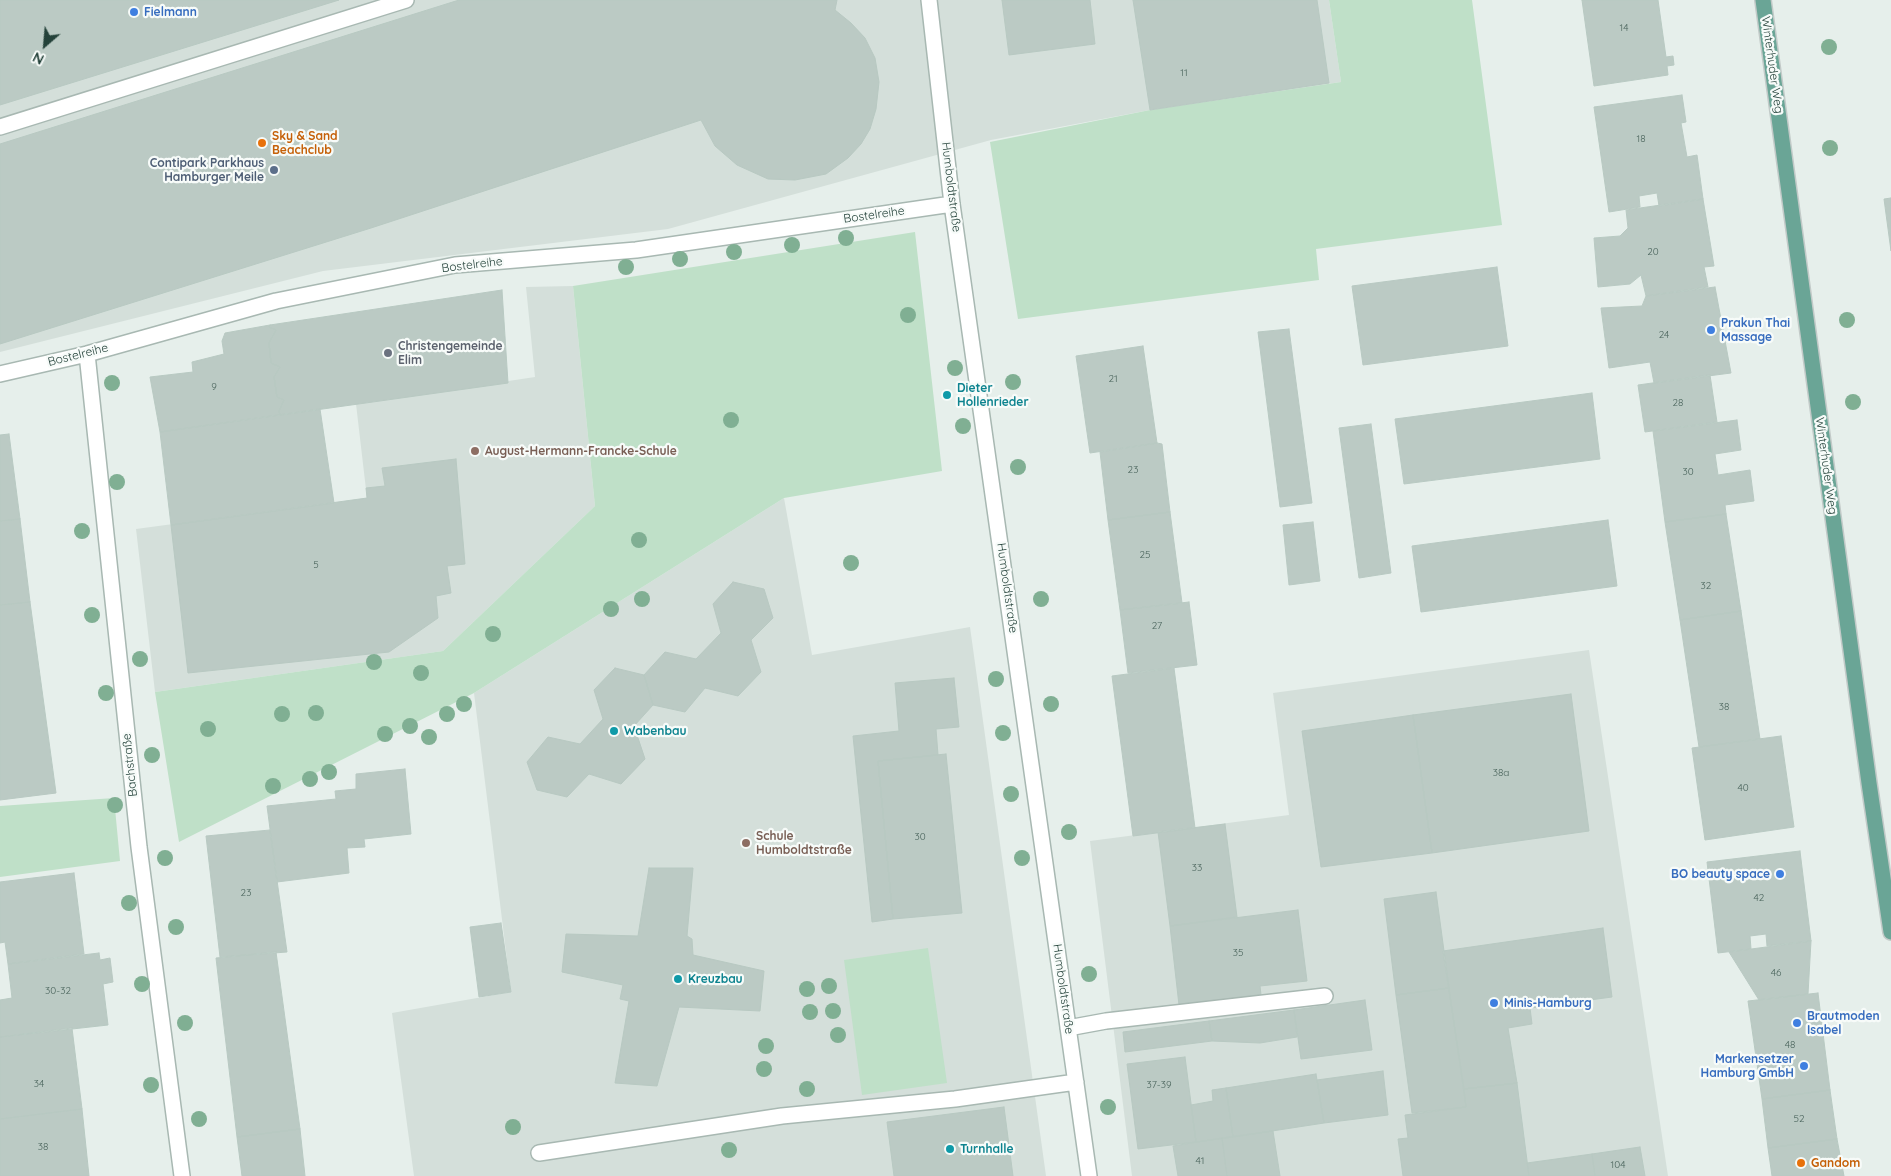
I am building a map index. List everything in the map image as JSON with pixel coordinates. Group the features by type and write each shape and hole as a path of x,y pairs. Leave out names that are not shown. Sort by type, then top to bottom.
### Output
{"main road":[{"name":"Winterhuder Weg","path":"1763,0 1869,783 1891,932"}],"street":[{"path":"0,127 406,0"},
{"name":"Humboldtstraße","path":"929,0 952,204 1089,1176"},
{"name":"Bostelreihe","path":"0,374 87,354 276,301 455,265 636,250 952,204"},
{"name":"Bachstraße","path":"87,354 139,847 182,1176"},
{"path":"1068,1028 1106,1021 1325,996"},
{"path":"539,1152 782,1116 955,1099 1076,1082"}],"shaded area":[{"path":"0,0 1329,0 1341,82 1150,110 991,140 668,229 323,271 0,352"},
{"name":"August-Hermann-Francke-Schule","path":"573,286 595,506 443,651 155,692 136,529 367,498 356,404 535,377 526,287"},
{"name":"Schule Humboldtstraße","path":"784,498 812,655 970,627 1046,1176 414,1176 392,1013 511,992 474,693"},
{"path":"1589,650 1668,1176 1132,1176 1090,841 1289,815 1273,693"}],"green space":[{"path":"1329,0 1472,0 1502,225 1316,249 1319,280 1018,319 990,142 1150,110 1341,82"},
{"path":"915,232 942,471 784,498 474,693 179,842 155,692 443,651 595,506 573,286"},
{"path":"114,798 120,861 0,877 0,806"},
{"path":"928,948 947,1083 862,1095 844,960"}],"building":[{"path":"0,0 339,0 0,105"},
{"name":"Contipark Parkhaus Hamburger Meile","path":"459,0 837,0 835,10 865,38 875,58 879,82 876,109 870,129 861,144 848,158 826,174 795,180 768,179 737,165 715,146 701,120 371,228 0,344 0,144"},
{"path":"1002,0 1090,0 1095,44 1009,55"},
{"path":"1133,0 1317,0 1329,83 1150,110"},
{"path":"1582,0 1658,0 1666,57 1673,56 1674,65 1667,66 1668,75 1594,86"},
{"path":"1682,95 1686,122 1681,123 1687,157 1697,155 1703,199 1659,206 1657,193 1639,196 1640,207 1609,212 1594,107"},
{"path":"1891,198 1891,251 1884,199"},
{"path":"1703,199 1714,266 1704,267 1708,287 1646,296 1641,275 1630,284 1598,287 1594,238 1620,236 1628,228 1626,210"},
{"path":"1497,267 1508,346 1363,365 1352,286"},
{"path":"1715,287 1731,373 1654,383 1650,362 1609,368 1601,308 1642,306 1646,296"},
{"name":"Christengemeinde Elim","path":"502,290 508,383 280,415 279,411 284,400 277,397 274,377 280,367 271,363 269,343 276,330 269,327 270,325"},
{"path":"270,325 269,327 276,330 269,343 271,363 280,367 274,377 277,397 284,400 279,411 280,415 160,432 150,377 193,372 192,362 224,354 222,341 225,333"},
{"path":"1289,329 1312,503 1280,507 1258,332"},
{"path":"1143,346 1157,443 1090,453 1076,356"},
{"path":"1710,375 1717,422 1645,432 1638,385"},
{"path":"1592,393 1600,459 1404,484 1395,419"},
{"path":"320,409 334,503 171,525 160,432"},
{"path":"1737,420 1741,450 1715,454 1718,475 1750,470 1754,501 1725,505 1726,514 1665,522 1653,431"},
{"path":"1371,424 1391,573 1359,578 1339,428"},
{"path":"9,434 20,519 0,521 0,435"},
{"path":"1157,443 1162,444 1170,512 1108,520 1100,452"},
{"path":"456,459 465,564 447,566 451,593 436,596 438,618 389,652 188,673 171,525 367,498 366,488 385,486 382,468"},
{"path":"1170,512 1182,603 1120,610 1108,520"},
{"path":"1726,514 1741,611 1680,620 1665,522"},
{"path":"20,519 30,602 0,605 0,521"},
{"path":"1608,520 1617,586 1421,612 1412,546"},
{"path":"1313,522 1320,581 1289,585 1283,525"},
{"name":"Wabenbau","path":"733,582 764,589 773,618 751,640 761,672 738,696 705,688 685,712 653,705 644,675 665,652 696,659 721,633 713,604"},
{"path":"30,602 56,793 0,800 0,605"},
{"path":"1189,602 1197,665 1128,673 1120,610"},
{"path":"1741,611 1760,739 1699,747 1680,620"},
{"name":"Wabenbau","path":"615,668 644,675 653,705 634,726 645,759 621,784 589,774 567,797 537,790 527,762 548,737 580,744 603,719 594,690"},
{"path":"1174,668 1195,828 1133,836 1112,676"},
{"path":"954,678 959,727 936,729 938,755 878,761 893,919 872,922 853,736 899,731 895,683"},
{"path":"1571,694 1589,831 1432,853 1413,715"},
{"path":"1413,715 1432,853 1321,867 1302,731"},
{"path":"1781,736 1794,827 1705,840 1692,748"},
{"path":"946,754 962,913 893,919 878,761"},
{"path":"405,769 411,834 364,839 365,847 347,848 349,873 277,882 267,806 336,799 335,791 356,789 356,774"},
{"path":"1225,824 1237,917 1170,926 1158,832"},
{"path":"270,830 287,952 220,957 206,836"},
{"path":"1800,851 1811,941 1767,946 1766,934 1750,936 1751,949 1718,953 1707,862"},
{"name":"Kreuzbau","path":"649,868 693,868 687,936 692,939 693,955 764,971 760,1011 679,1007 657,1086 615,1083 629,1001 620,999 623,985 562,972 566,934 638,936"},
{"path":"74,873 84,954 8,964 5,942 0,943 0,882"},
{"path":"1436,892 1449,988 1396,995 1384,899"},
{"path":"1298,910 1307,981 1260,986 1261,995 1179,1005 1170,926"},
{"path":"501,923 511,992 479,997 470,927"},
{"path":"1603,928 1612,997 1530,1008 1532,1024 1508,1028 1517,1083 1464,1089 1443,951"},
{"path":"1811,941 1808,994 1759,1000 1729,952"},
{"path":"276,952 300,1129 237,1137 216,958"},
{"path":"99,953 100,960 110,958 113,982 103,984 108,1025 0,1037 0,1000 12,998 8,964"},
{"path":"1449,988 1466,1107 1412,1113 1396,995"},
{"path":"1818,993 1830,1090 1762,1099 1748,1001"},
{"path":"1365,1000 1372,1050 1301,1059 1294,1010"},
{"path":"1294,1010 1297,1037 1260,1043 1212,1041 1209,1021"},
{"path":"1209,1021 1212,1041 1125,1052 1123,1032"},
{"path":"72,1028 82,1109 0,1119 0,1037"},
{"path":"1185,1057 1196,1142 1138,1149 1127,1064"},
{"path":"1383,1071 1388,1115 1324,1123 1317,1080"},
{"path":"1316,1074 1324,1123 1233,1137 1226,1088"},
{"path":"1517,1083 1529,1176 1403,1176 1398,1139 1408,1138 1405,1115 1466,1107 1464,1089"},
{"path":"1226,1088 1233,1137 1196,1142 1191,1105 1213,1101 1212,1090"},
{"path":"1830,1090 1837,1139 1768,1148 1762,1099"},
{"name":"Turnhalle","path":"1004,1107 1013,1176 894,1176 887,1122"},
{"path":"82,1109 89,1176 0,1176 0,1119"},
{"path":"300,1129 305,1176 242,1176 237,1137"},
{"path":"1273,1131 1280,1176 1227,1176 1222,1138"},
{"path":"1222,1138 1227,1176 1178,1176 1173,1146"},
{"path":"1837,1139 1844,1176 1772,1176 1768,1148"},
{"path":"1640,1147 1645,1176 1595,1176 1592,1154"},
{"path":"1592,1154 1595,1176 1529,1176 1527,1163"}],"place":[{"name":"Fielmann","path":"134,12"},
{"name":"Sky & Sand Beachclub","path":"262,143"},
{"name":"Contipark Parkhaus Hamburger Meile","path":"274,170"},
{"name":"Prakun Thai Massage","path":"1711,330"},
{"name":"Christengemeinde Elim","path":"388,353"},
{"name":"Dieter Hollenrieder","path":"947,395"},
{"name":"August-Hermann-Francke-Schule","path":"475,451"},
{"name":"Wabenbau","path":"614,731"},
{"name":"Schule Humboldtstraße","path":"746,843"},
{"name":"BO beauty space","path":"1780,874"},
{"name":"Kreuzbau","path":"678,979"},
{"name":"Minis-Hamburg","path":"1494,1003"},
{"name":"Brautmoden Isabel","path":"1797,1023"},
{"name":"Markensetzer Hamburg GmbH","path":"1804,1066"},
{"name":"Turnhalle","path":"950,1149"},
{"name":"Gandom","path":"1801,1163"}]}
